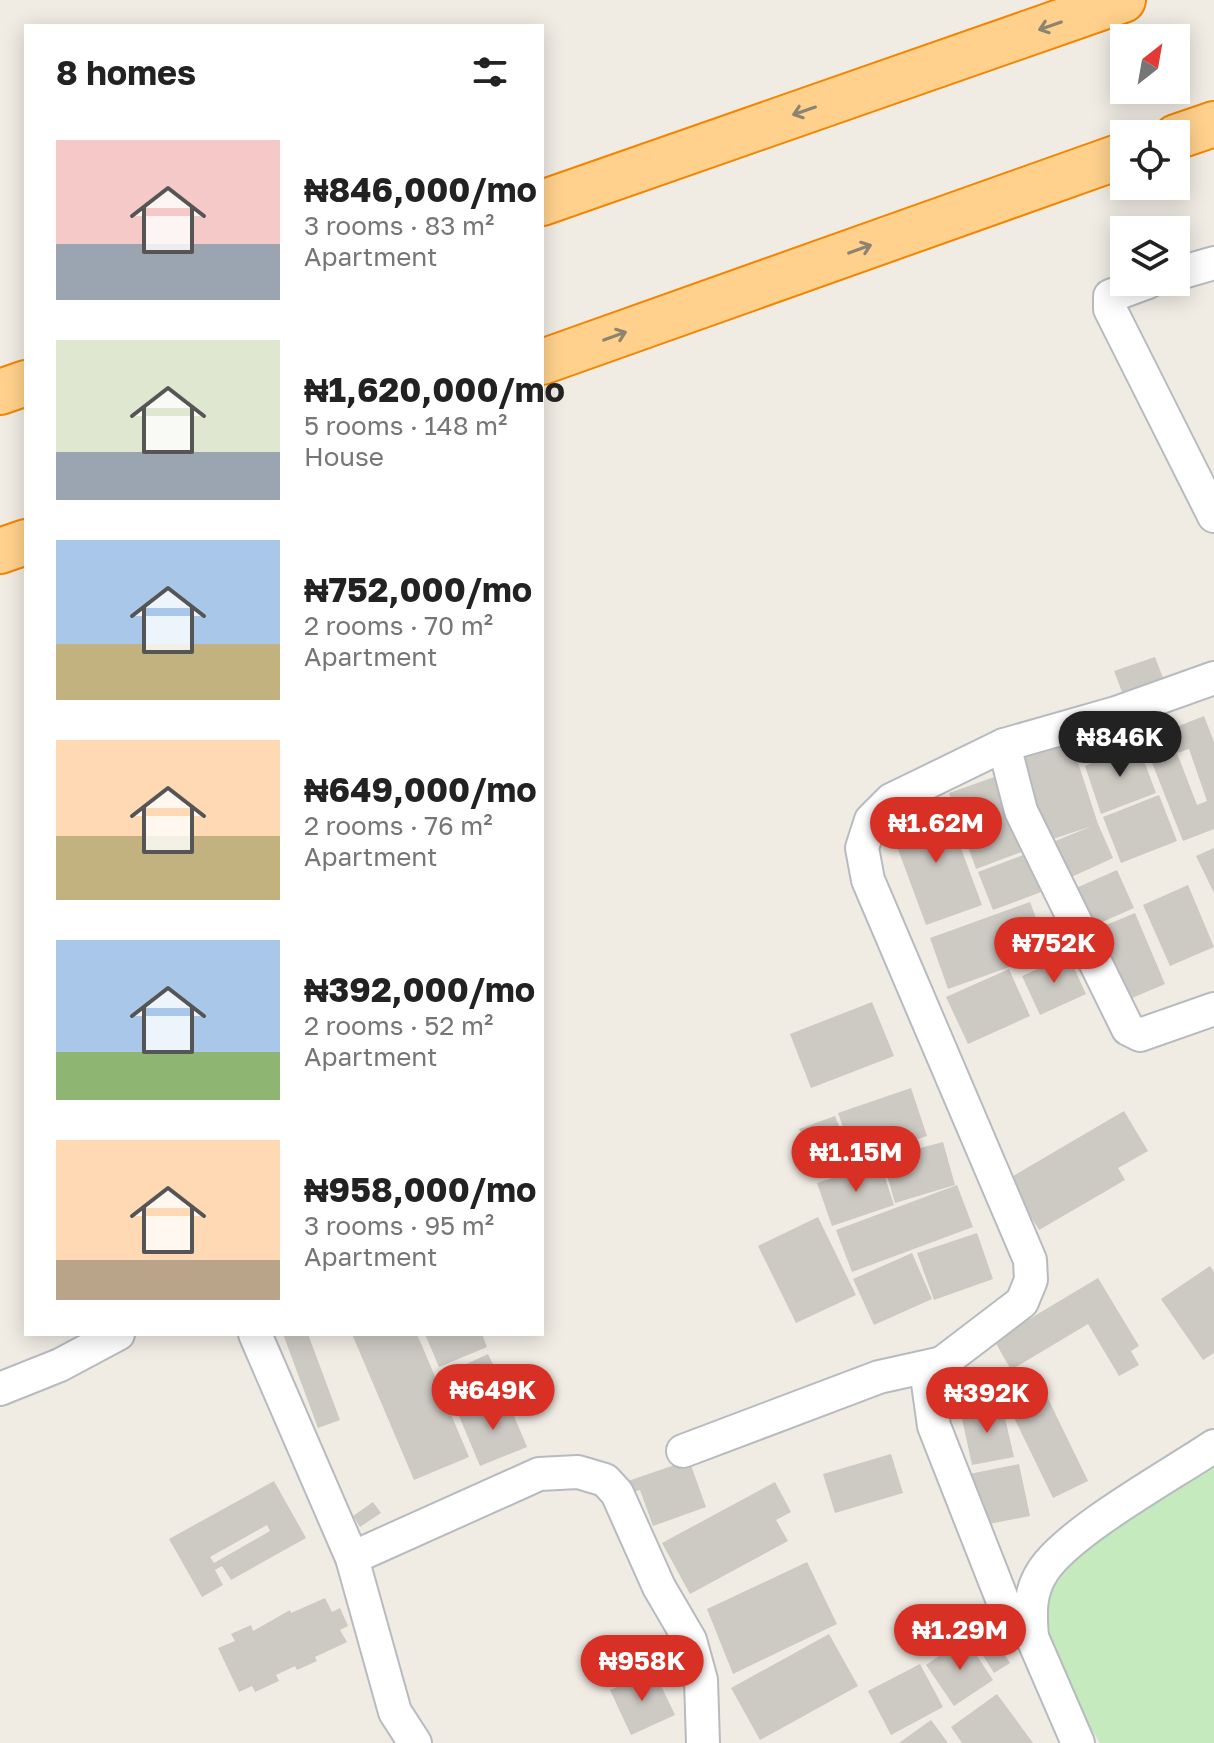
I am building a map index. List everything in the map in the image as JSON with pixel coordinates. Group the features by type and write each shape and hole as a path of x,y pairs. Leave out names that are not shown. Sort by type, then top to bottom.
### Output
{"highway":[{"path":"544,202 1123,0"},
{"path":"1190,132 1214,124"},
{"path":"544,361 1110,160"},
{"path":"0,392 24,384"},
{"path":"0,551 24,543"}],"street":[{"path":"1190,270 1214,263"},
{"path":"1110,296 1110,309 1214,516"},
{"path":"1078,1743 1032,1637 1004,1604 934,1426 928,1383 942,1363 1022,1302 1031,1280 1030,1260 868,880 862,848 871,820 891,800 1004,745 1116,713 1214,678"},
{"path":"1004,745 1021,811 1128,1029 1140,1035 1214,1009"},
{"path":"0,1389 60,1365 114,1336"},
{"path":"256,1336 352,1558 395,1712 415,1743"},
{"path":"683,1451 879,1377 942,1363"},
{"path":"1032,1637 1029,1603 1042,1571 1071,1542 1214,1446"},
{"path":"352,1558 539,1474 578,1472 605,1480 617,1493 659,1587 690,1640 701,1680 703,1743"}],"green space":[{"path":"1214,1459 1214,1743 1100,1743 1052,1655 1044,1622 1048,1600 1062,1576 1110,1530"}],"building":[{"path":"1155,657 1163,678 1122,692 1114,671"},
{"path":"1204,716 1214,742 1214,829 1183,841 1143,740","holes":["1189,749 1207,801 1197,805 1177,753"]},
{"path":"1071,741 1098,824 1113,858 1065,880 1048,844 1092,826 1050,840 1021,758"},
{"path":"1137,742 1156,793 1101,814 1085,766"},
{"path":"997,776 1024,851 976,869 949,793"},
{"path":"1159,795 1177,841 1121,863 1103,817"},
{"path":"945,805 982,905 926,925 889,825"},
{"path":"1214,848 1214,893 1196,856"},
{"path":"1026,854 1041,892 993,910 978,872"},
{"path":"1117,870 1134,908 1084,930 1067,892"},
{"path":"1188,885 1214,947 1170,966 1143,905"},
{"path":"1030,902 1049,953 948,989 930,938"},
{"path":"1135,913 1165,984 1118,1004 1087,933"},
{"path":"1068,955 1086,994 1040,1015 1022,976"},
{"path":"1009,969 1030,1016 968,1044 946,997"},
{"path":"872,1002 894,1056 811,1088 790,1034"},
{"path":"911,1088 927,1136 855,1161 838,1113"},
{"path":"1124,1111 1148,1151 1118,1168 1125,1180 1039,1230 1008,1179"},
{"path":"835,1116 853,1161 818,1175 799,1129"},
{"path":"943,1142 955,1185 895,1203 882,1158"},
{"path":"880,1162 894,1205 832,1226 817,1183"},
{"path":"957,1185 973,1227 852,1272 836,1230"},
{"path":"818,1217 856,1295 796,1323 758,1246"},
{"path":"977,1233 993,1279 934,1300 917,1253"},
{"path":"912,1253 932,1299 874,1325 853,1279"},
{"path":"1210,1266 1214,1272 1214,1353 1203,1360 1161,1299"},
{"path":"1098,1278 1139,1346 1131,1351 1139,1365 1119,1376 1088,1324 1011,1370 994,1340"},
{"path":"284,1336 309,1336 340,1420 318,1428"},
{"path":"353,1336 418,1336 469,1457 414,1480"},
{"path":"426,1336 483,1336 487,1347 439,1367"},
{"path":"488,1354 506,1391 462,1411 445,1374"},
{"path":"1038,1378 1088,1481 1053,1498 1003,1395"},
{"path":"506,1397 527,1447 480,1466 459,1416"},
{"path":"1002,1405 1014,1457 972,1465 961,1414"},
{"path":"891,1454 903,1493 835,1513 823,1474"},
{"path":"689,1460 706,1507 653,1526 640,1490 632,1492 628,1481"},
{"path":"1019,1464 1030,1516 979,1526 969,1474"},
{"path":"274,1481 306,1538 231,1580 222,1566 215,1570 223,1585 202,1597 169,1539","holes":["267,1525 270,1531 214,1563 210,1557"]},
{"path":"775,1482 791,1512 776,1520 788,1541 690,1594 662,1543"},
{"path":"373,1502 381,1513 360,1527 353,1516"},
{"path":"807,1562 837,1624 733,1674 707,1609"},
{"path":"325,1598 332,1612 340,1608 348,1626 340,1630 347,1642 315,1657 317,1661 276,1675 279,1681 255,1692 252,1686 239,1692 218,1648 235,1641 231,1634 251,1625 253,1631 290,1610 291,1613"},
{"path":"985,1623 1010,1663 994,1673 969,1633"},
{"path":"829,1634 858,1686 760,1740 731,1688"},
{"path":"965,1638 993,1680 954,1706 926,1665"},
{"path":"920,1664 943,1707 891,1735 868,1691"},
{"path":"654,1671 675,1715 631,1735 610,1690"},
{"path":"997,1694 1033,1743 962,1743 951,1727"},
{"path":"931,1720 948,1743 899,1743"}]}
